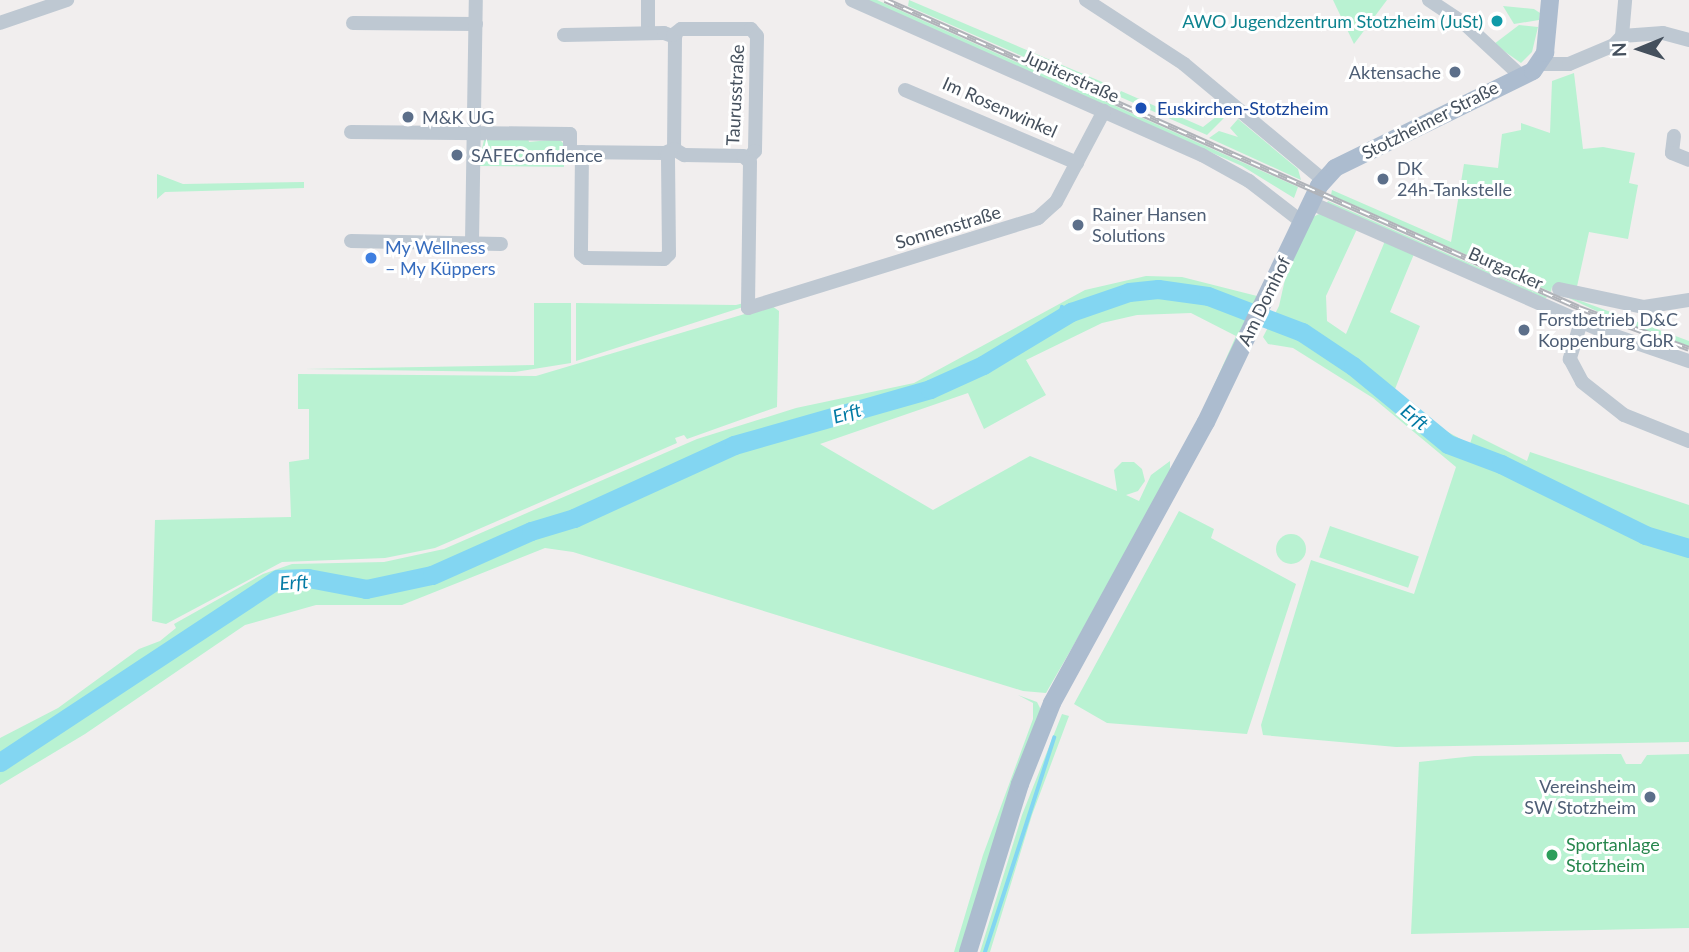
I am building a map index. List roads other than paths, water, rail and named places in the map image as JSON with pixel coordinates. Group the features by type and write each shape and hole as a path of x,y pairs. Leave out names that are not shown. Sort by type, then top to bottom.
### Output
{"main road":[{"path":"1543,56 1550,0"},
{"name":"Stotzheimer Straße","path":"1323,180 1345,163 1522,76 1543,56"},
{"name":"Am Domhof","path":"968,952 1020,784 1052,703 1206,422 1323,180"}],"street":[{"path":"0,23 67,0"},
{"path":"472,242 476,0"},
{"path":"648,0 648,33"},
{"name":"Jupiterstraße","path":"852,0 1237,173 1302,222"},
{"path":"1086,0 1184,64 1323,180"},
{"path":"1429,0 1465,24 1522,76"},
{"path":"1622,36 1625,0"},
{"path":"353,23 476,24"},
{"name":"Taurusstraße","path":"564,35 673,35 681,29 751,29 757,36 755,151 747,159 748,308"},
{"name":"Stotzheimer Straße","path":"1543,56 1569,64 1614,45 1622,36 1664,33 1689,40"},
{"path":"351,132 570,134 570,152 582,152 581,254 586,258 652,259 669,254 677,49 673,35"},
{"name":"Im Rosenwinkel","path":"905,90 1077,163"},
{"name":"Sonnenstraße","path":"748,308 1038,218 1056,202 1104,111"},
{"path":"1674,136 1671,153 1689,160"},
{"name":"Taurusstraße","path":"582,152 671,151 684,155 747,159"},
{"name":"Burgacker","path":"1311,203 1581,322 1689,361"},
{"path":"351,241 502,244"},
{"path":"1559,289 1644,306 1689,300"},
{"path":"1581,322 1570,359 1582,382 1633,420 1689,441"}],"waterway":[{"name":"Erft","path":"0,762 278,579 308,578 366,589 432,575 531,531 574,518 734,445 930,389 983,365 1071,312 1129,292 1158,289 1208,296 1302,332 1353,366 1448,444 1501,464 1645,535 1689,548"},
{"path":"1059,319 1062,307"},
{"path":"985,952 1054,738"}],"railway":[{"path":"885,0 1579,308 1689,349"}],"place":[{"name":"AWO Jugendzentrum Stotzheim (JuSt)","path":"1497,21"},
{"name":"Aktensache","path":"1455,72"},
{"name":"Euskirchen-Stotzheim","path":"1141,108"},
{"name":"M&K UG","path":"408,117"},
{"name":"SAFEConfidence","path":"457,155"},
{"name":"DK 24h-Tankstelle","path":"1383,179"},
{"name":"Rainer Hansen Solutions","path":"1078,225"},
{"name":"My Wellness – My Küppers","path":"371,258"},
{"name":"Forstbetrieb D&C Koppenburg GbR","path":"1524,330"},
{"name":"Vereinsheim SW Stotzheim","path":"1650,797"},
{"name":"Sportanlage Stotzheim","path":"1552,855"}]}
